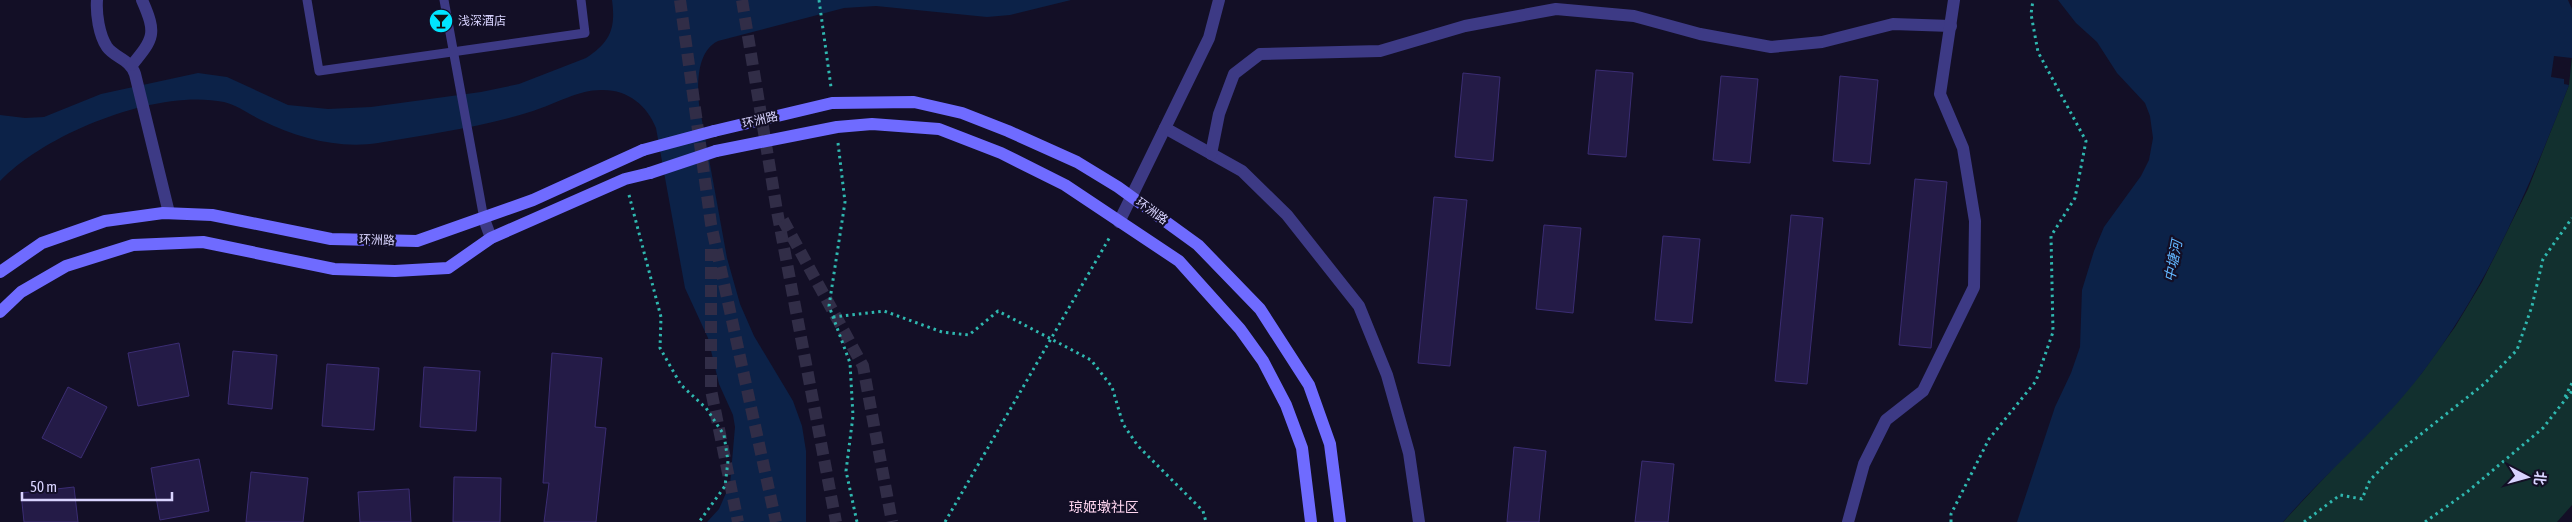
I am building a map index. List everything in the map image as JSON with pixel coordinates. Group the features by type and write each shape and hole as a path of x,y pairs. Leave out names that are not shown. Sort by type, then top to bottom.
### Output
{"street":[{"path":"97,0 96,11 107,47 133,69 169,213"},
{"path":"133,69 150,43 152,30 142,0"},
{"path":"1119,222 1209,38 1219,0"},
{"path":"1848,522 1864,464 1886,420 1923,391 1974,287 1976,221 1963,148 1940,94 1954,0"},
{"path":"1211,154 1219,114 1234,74 1260,54 1380,51 1466,26 1556,9 1634,16 1700,34 1771,47 1822,42 1893,24 1951,26"},
{"name":"环洲路","path":"0,272 42,243 105,222 169,213 212,215 331,239 416,241 484,220 534,200 643,150 832,103 914,102 962,114 1008,131 1077,162 1132,196 1198,245 1260,308 1309,385 1330,444 1340,522"},
{"name":"环洲路","path":"0,312 21,292 66,266 133,245 203,242 334,269 395,271 448,268 490,238 625,179 650,173 716,151 837,128 872,124 939,129 1001,153 1065,186 1179,261 1240,329 1262,361 1286,405 1302,448 1311,522"},
{"path":"1165,128 1242,171 1287,215 1359,306 1388,375 1409,453 1419,522"},
{"path":"484,220 490,238"}],"lane":[{"path":"306,0 319,71 585,33 581,0"},
{"path":"444,0 484,220"}],"path":[{"path":"820,0 826,35 832,103"},
{"path":"1951,522 1951,514 1989,439 2036,381 2053,332 2051,236 2075,198 2086,141 2038,52 2031,14 2033,0"},
{"path":"837,128 845,202 829,306 850,363 853,416 846,471 856,522"},
{"path":"625,179 661,317 660,348 682,385 706,408 724,435 728,461 725,486 699,522"},
{"path":"2304,522 2340,495 2362,499 2370,480 2396,454 2484,384 2516,350 2532,306 2543,259 2572,218"},
{"path":"945,522 1119,222"},
{"path":"833,317 884,311 942,332 969,335 998,311 1091,360 1112,387 1123,424 1138,446 1203,512 1206,522"},
{"path":"2562,404 2572,383"},
{"path":"2425,522 2467,492 2543,428 2572,391"}],"green space":[{"path":"2572,56 2572,505 2557,522 2283,522 2421,374 2455,327 2482,282 2528,189 2569,85"}],"water":[{"path":"612,0 1071,0 1010,15 987,17 876,6 844,8 718,41 706,52 700,68 699,104 727,258 740,304 754,336 793,401 802,426 806,451 806,522 707,522 719,509 730,484 735,427 733,415 719,384 708,338 685,288 656,128 647,112 635,100 619,92 601,90 584,92 514,117 476,126 363,144 333,143 303,137 261,120 229,103 197,99 168,102 136,108 74,131 45,146 20,163 0,181 0,115 25,118 44,117 101,94 198,73 227,77 288,105 328,109 371,107 481,92 519,84 586,58 601,46 610,34 613,19"},
{"name":"中塘河","path":"2058,0 2568,0 2572,9 2572,58 2554,56 2551,77 2564,79 2564,84 2569,85 2523,198 2467,306 2446,340 2406,393 2283,522 2017,522 2055,407 2071,373 2080,347 2082,290 2094,251 2104,227 2141,176 2149,160 2153,138 2150,116 2145,103 2117,73 2097,42 2076,23"}],"building":[{"path":"1596,70 1633,73 1626,157 1588,154"},
{"path":"1463,73 1500,77 1493,161 1455,157"},
{"path":"1721,76 1758,79 1750,163 1713,160"},
{"path":"1840,76 1878,80 1870,164 1833,161"},
{"path":"1915,179 1947,182 1931,348 1899,345"},
{"path":"1434,197 1467,200 1450,366 1418,363"},
{"path":"1791,215 1823,218 1807,384 1775,381"},
{"path":"1544,225 1581,228 1573,313 1536,309"},
{"path":"1663,236 1700,239 1692,323 1655,320"},
{"path":"179,343 189,396 138,406 128,353"},
{"path":"233,351 277,355 272,409 228,404"},
{"path":"552,353 602,358 595,427 606,428 596,522 544,522 549,483 543,483"},
{"path":"327,364 379,368 374,430 322,426"},
{"path":"424,367 480,371 476,431 420,427"},
{"path":"68,387 107,407 81,458 42,438"},
{"path":"1514,447 1546,451 1539,522 1507,522"},
{"path":"199,459 209,511 160,520 151,468"},
{"path":"1642,461 1674,464 1668,522 1635,522"},
{"path":"251,472 308,478 303,522 246,522"},
{"path":"454,477 501,478 500,522 453,522"},
{"path":"74,487 78,522 24,522 21,493"},
{"path":"409,489 411,522 360,522 358,492"}],"tunnel":[{"path":"680,0 711,224 776,522"},
{"path":"742,0 777,211 836,522"},
{"path":"783,220 863,366 892,522"},
{"path":"711,249 711,390 738,522"}],"place":[{"name":"浅深酒店","path":"441,21"}],"district":[{"name":"琼姬墩社区","path":"1104,507"}]}
